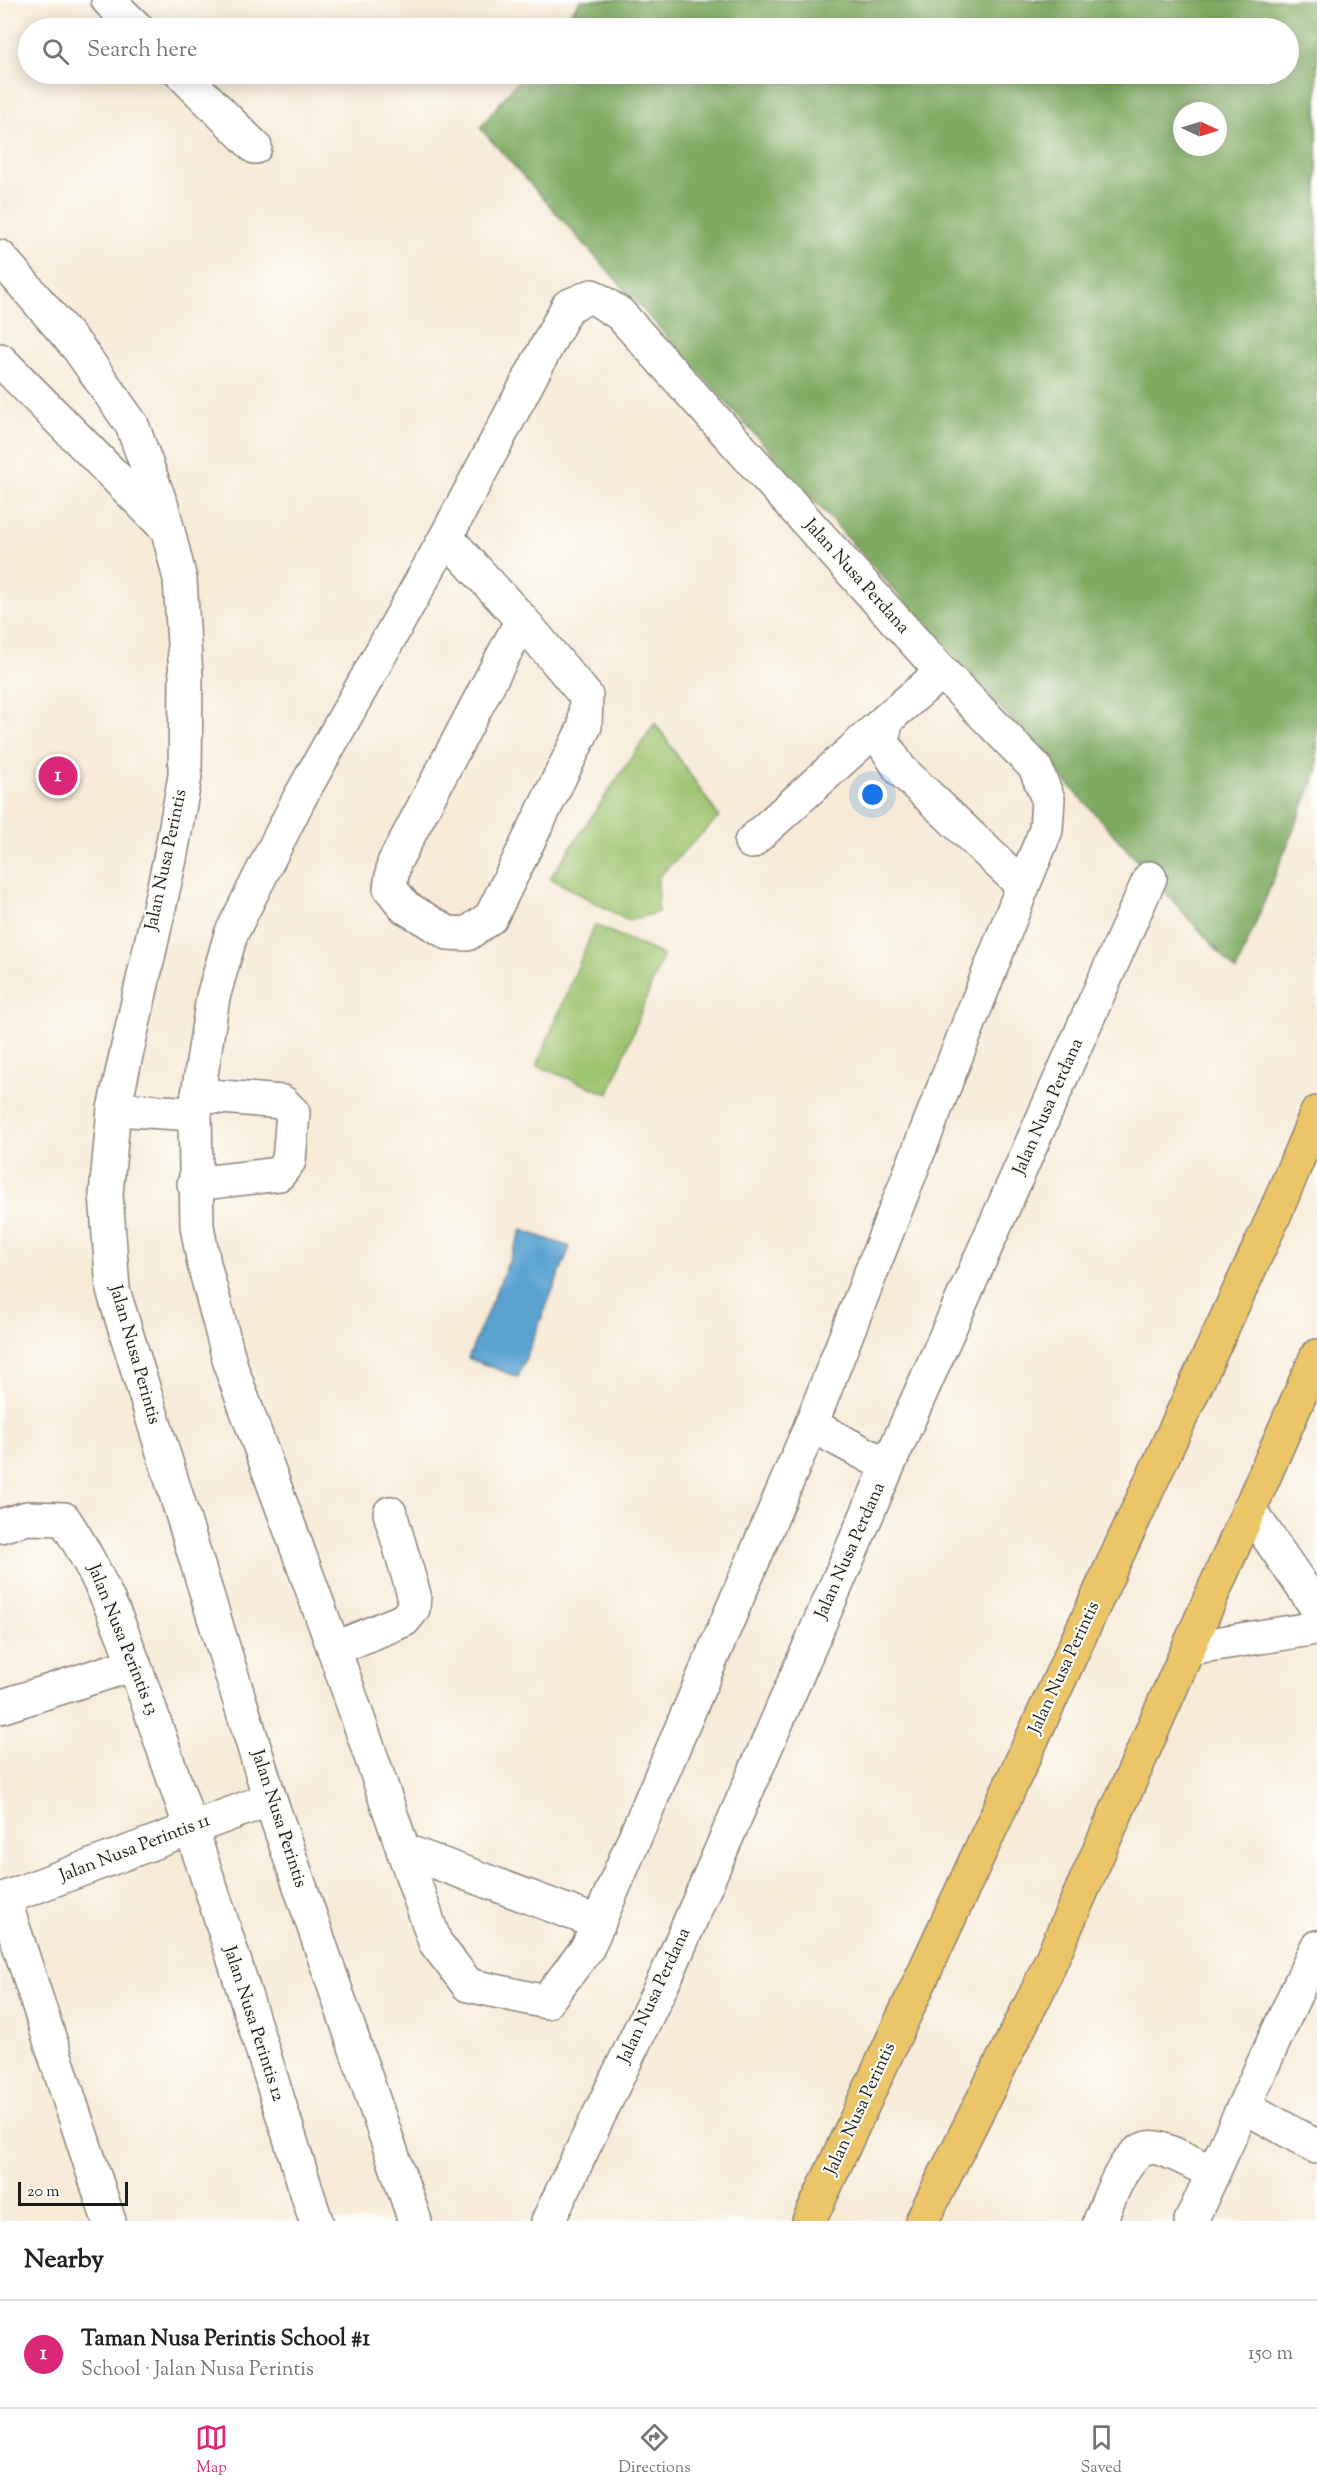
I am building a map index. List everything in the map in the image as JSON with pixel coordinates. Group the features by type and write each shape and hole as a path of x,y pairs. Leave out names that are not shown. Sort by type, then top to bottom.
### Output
{"main road":[{"name":"Jalan Nusa Perintis","path":"809,2221 1273,1218 1317,1113"},
{"path":"942,2221 1038,1990 1317,1356"},
{"path":"922,2221 1038,1990"}],"street":[{"path":"108,0 127,18"},
{"path":"192,84 255,147"},
{"name":"Jalan Nusa Perintis","path":"0,257 79,349 132,425 162,507 180,579 186,676 185,776 170,859 114,1109 106,1194 113,1290 270,1799 415,2221"},
{"name":"Jalan Nusa Perdana","path":"403,1850 435,1942 468,1985 546,2002 588,1947 811,1425 1046,830 1048,799 1035,767 942,672 620,314 592,296 568,306 446,537"},
{"path":"0,360 167,530"},
{"path":"522,620 394,863 390,888 405,908 448,933 467,934 491,917 585,726 586,696 522,620 446,537 299,799 231,934 213,997 196,1105 194,1185 197,1226 204,1264 232,1370 403,1850 599,1923"},
{"path":"751,842 942,672"},
{"path":"887,719 882,741 900,769 1023,886"},
{"name":"Jalan Nusa Perdana","path":"548,2221 668,1972 888,1466 1150,878"},
{"path":"114,1109 282,1102 293,1113 289,1161 279,1174 194,1185"},
{"path":"811,1425 888,1466"},
{"path":"1249,1509 1317,1608"},
{"path":"333,1649 404,1620 413,1609 414,1595 390,1513"},
{"name":"Jalan Nusa Perintis 13","path":"0,1526 27,1518 64,1519 90,1559 134,1664 191,1827"},
{"path":"1189,1648 1317,1628"},
{"path":"0,1707 134,1664"},
{"name":"Jalan Nusa Perintis 11","path":"2,1899 270,1799"},
{"name":"Jalan Nusa Perintis 12","path":"191,1827 316,2221"},
{"path":"2,1899 109,2221"},
{"path":"1191,2221 1317,1947"},
{"path":"1245,2106 1317,2147"},
{"path":"1100,2221 1130,2157 1143,2149 1156,2148 1213,2173"}],"green space":[{"path":"581,0 1317,0 1317,772 1236,971 480,128 515,84 1299,84 1299,18 566,18"},
{"path":"655,723 719,817 658,877 658,912 629,921 550,878"},
{"path":"595,925 663,955 609,1094 537,1066"}],"water":[{"path":"522,1230 570,1247 518,1377 468,1358"}],"place":[{"name":"Taman Nusa Perintis School #1","path":"58,776"}]}
